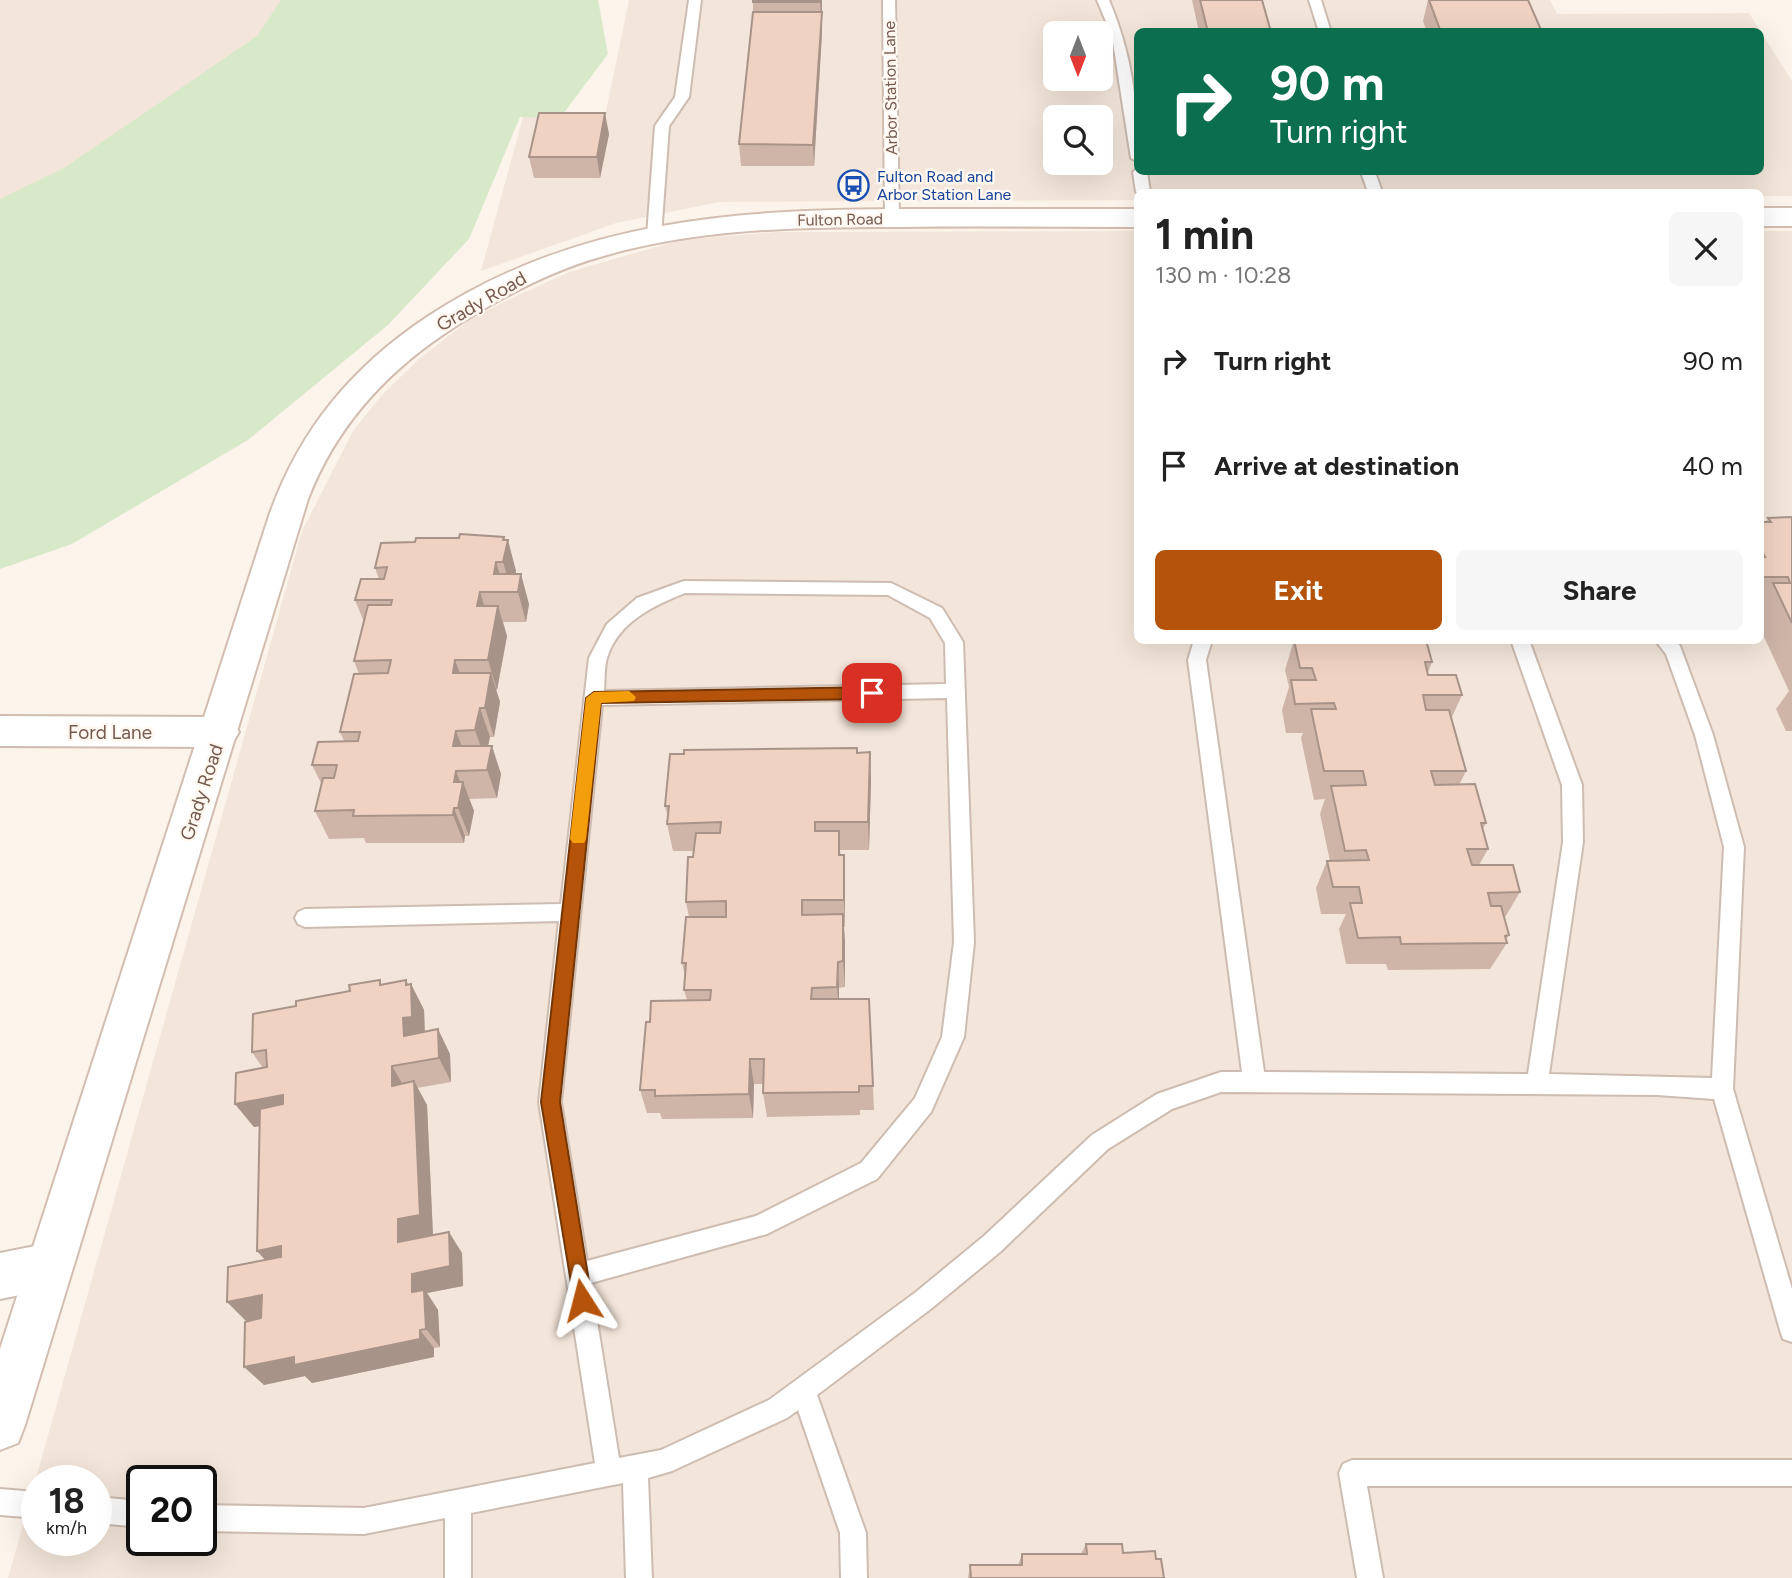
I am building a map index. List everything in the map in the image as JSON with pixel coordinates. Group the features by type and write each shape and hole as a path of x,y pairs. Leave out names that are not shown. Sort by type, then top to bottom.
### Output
{"street":[{"path":"1764,217 1792,217"},
{"name":"Fulton Road","path":"548,265 654,236 732,223 790,219 1134,219"},
{"name":"Grady Road","path":"0,1425 304,464 326,429 357,392 396,356 437,325 490,292 548,265"},
{"name":"Ford Lane","path":"0,731 220,732"},
{"path":"0,1276 50,1266"}],"lane":[{"path":"654,236 663,126 682,97 695,0"},
{"name":"Arbor Station Lane","path":"889,0 892,219"},
{"path":"1103,0 1118,36 1134,134"},
{"path":"1315,0 1324,28"},
{"path":"578,1275 759,1226 869,1171 923,1105 953,1037 964,942 954,642 936,613 891,589 684,587 643,603 613,629 598,658 551,1102 578,1275 609,1473"},
{"path":"1202,644 1197,660 1254,1082"},
{"path":"1521,644 1572,785 1573,842 1537,1084"},
{"path":"1668,644 1674,651 1704,735 1734,848 1722,1089 1792,1330"},
{"path":"594,698 956,691"},
{"path":"305,918 570,912"},
{"path":"217,1518 364,1521 663,1462 778,1409 973,1260 1100,1142 1165,1101 1220,1082 1657,1085 1722,1089"},
{"path":"803,1390 853,1533 854,1578"},
{"path":"635,1468 639,1578"},
{"path":"1370,1578 1352,1473 1792,1473"},
{"path":"0,1502 21,1504"},
{"path":"458,1502 458,1578"}],"shaded area":[{"path":"0,0 330,0 0,253"},
{"path":"629,0 1550,0 1557,14 1749,13 1758,28 1134,28 1134,175 1764,175 1764,37 1792,81 1792,196 1764,196 1764,189 1134,189 1134,200 719,202 616,223 481,271 523,117 605,116"},
{"path":"1134,231 1134,644 1764,644 1764,231 1792,231 1792,1578 8,1578 21,1532 21,1556 112,1556 112,1465 40,1465 302,531 353,431 381,396 420,358 472,318 572,271 681,240 776,232"}],"green space":[{"path":"281,0 598,0 608,54 560,118 520,117 469,239 388,325 248,440 72,544 0,569 0,199 64,168 257,36"}],"building":[{"path":"820,0 820,2 753,2"},
{"path":"1200,0 1262,0 1270,28 1207,28"},
{"path":"1429,0 1528,0 1540,28 1440,28"},
{"path":"753,12 822,12 813,145 739,144"},
{"path":"539,113 605,113 597,157 529,157"},
{"path":"1792,517 1792,623 1773,583 1790,583 1788,577 1764,577 1764,522 1771,522 1768,518"},
{"path":"460,534 504,537 503,540 508,540 503,562 496,562 494,574 521,574 518,592 480,592 477,606 498,606 488,660 455,660 453,673 491,673 485,708 480,708 475,730 456,731 453,746 492,746 487,770 456,771 454,782 463,782 458,808 454,808 453,815 353,816 354,810 315,811 323,778 334,778 337,765 312,765 318,742 358,741 360,732 340,732 354,674 388,673 391,660 354,661 368,605 391,605 392,600 355,600 361,579 384,579 387,567 375,568 381,543 415,542 416,538 459,538"},
{"path":"1295,644 1427,644 1432,662 1425,662 1428,675 1456,675 1462,695 1423,695 1426,710 1449,710 1466,771 1431,771 1435,785 1475,784 1486,823 1481,823 1488,849 1467,849 1472,865 1513,865 1520,892 1488,893 1491,906 1501,906 1509,935 1505,936 1507,943 1401,944 1400,937 1358,938 1350,903 1362,903 1359,887 1333,887 1327,861 1369,860 1366,850 1345,851 1331,786 1366,785 1363,771 1324,771 1311,709 1336,709 1334,703 1295,704 1291,680 1316,680 1312,668 1300,668"},
{"path":"857,748 857,753 870,752 868,822 815,822 815,831 839,831 839,855 844,855 844,900 802,900 802,915 843,914 843,961 838,962 837,987 812,988 811,999 869,999 873,1086 859,1086 859,1092 763,1093 764,1059 750,1059 749,1094 655,1096 655,1090 640,1090 646,1022 650,1022 651,1001 710,1000 711,990 684,990 686,963 682,963 686,917 726,917 726,901 686,902 688,857 693,857 696,833 720,833 721,822 667,824 669,806 665,806 670,754 684,754 684,750"},
{"path":"380,980 380,985 406,980 406,985 411,984 412,1017 403,1018 404,1036 438,1029 439,1058 392,1066 392,1086 414,1081 420,1215 398,1219 398,1242 449,1232 450,1266 412,1274 412,1292 424,1290 426,1329 420,1330 420,1339 294,1365 294,1357 244,1367 245,1322 261,1318 262,1295 227,1302 228,1267 281,1257 281,1246 257,1251 260,1109 283,1104 283,1095 235,1104 236,1073 267,1067 266,1050 252,1052 253,1014 296,1006 296,1001 350,991 349,985"},
{"path":"1086,1544 1122,1544 1123,1553 1155,1551 1156,1559 1161,1559 1164,1578 971,1578 970,1565 1022,1565 1022,1554 1087,1554"}],"slow traffic":[{"path":"578,839 594,698 629,697"}],"place":[{"name":"Fulton Road and Arbor Station Lane","path":"854,185"}],"route":[{"path":"582,1300 551,1102 594,698 872,693"}]}
